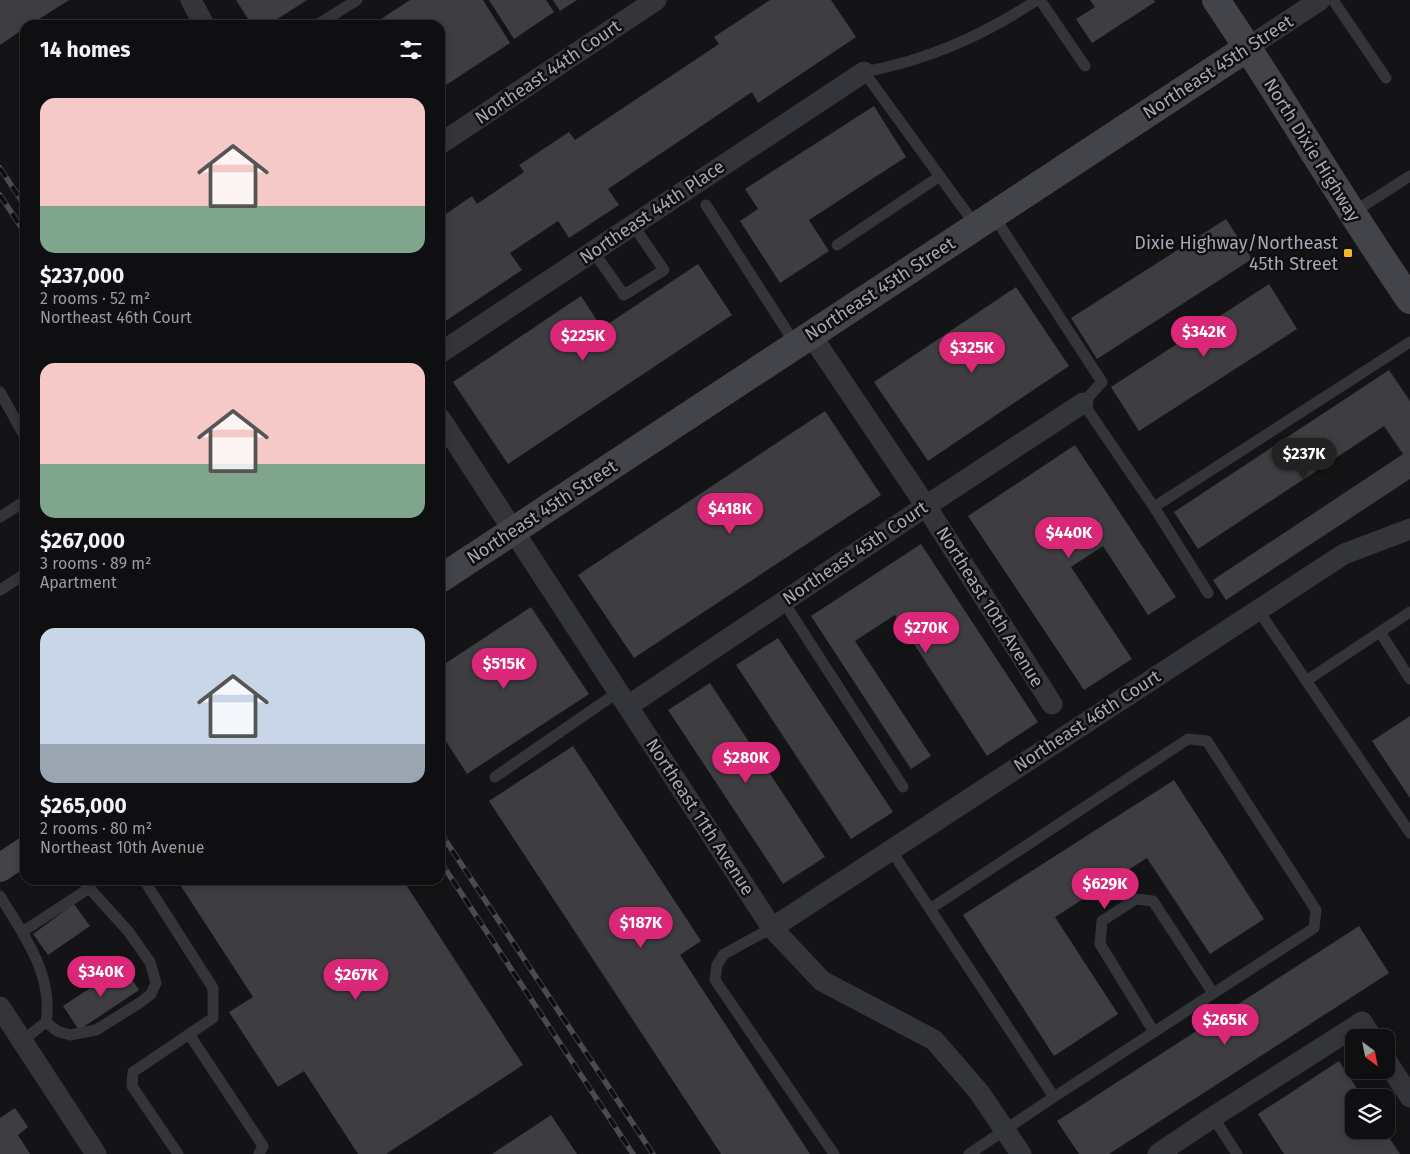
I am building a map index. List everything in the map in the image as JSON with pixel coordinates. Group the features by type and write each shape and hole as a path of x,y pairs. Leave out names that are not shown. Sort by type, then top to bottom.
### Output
{"street":[{"path":"191,0 201,20"},
{"name":"Northeast 44th Court","path":"445,141 656,0"},
{"name":"North Dixie Highway","path":"1216,0 1410,300"},
{"name":"Northeast 45th Street","path":"445,576 1320,0"},
{"name":"Northeast 44th Place","path":"445,350 864,72"},
{"name":"Northeast 10th Avenue","path":"804,340 926,506 1052,704"},
{"name":"Northeast 45th Court","path":"623,699 783,601 1083,404"},
{"name":"Northeast 11th Avenue","path":"445,426 772,928 822,981 934,1040 979,1092 1021,1154"},
{"name":"Northeast 46th Court","path":"772,928 1344,554 1410,529"},
{"path":"0,868 20,854"},
{"path":"0,1007 96,1154"},
{"path":"1351,1029 1362,1022 1366,1029"},
{"path":"1158,1154 1213,1116 1345,1033"},
{"path":"1395,1074 1410,1097"}],"lane":[{"path":"325,20 357,0"},
{"path":"1084,66 1038,0 1004,21 943,51 888,68 864,72 940,176 985,220 1102,382 1083,404 1154,507 1208,593"},
{"path":"1333,0 1386,78"},
{"path":"837,245 940,176"},
{"path":"1352,213 1410,176"},
{"path":"706,205 804,340"},
{"path":"593,251 624,295 664,270 633,225"},
{"path":"1154,507 1410,342"},
{"path":"0,392 20,428"},
{"path":"0,517 20,504"},
{"path":"0,590 20,577"},
{"path":"783,601 904,787"},
{"path":"1258,610 1410,833"},
{"path":"1306,681 1410,612"},
{"path":"1380,632 1410,678"},
{"path":"495,777 623,699"},
{"path":"930,909 1188,739 1207,741 1316,910 1314,928 969,1154"},
{"path":"891,850 1054,1097"},
{"path":"22,932 84,885"},
{"path":"46,1022 57,1031 70,1035 96,1030 141,1002 151,994 156,984 150,962 128,932 86,885"},
{"path":"147,885 213,988 213,1018 133,1072 132,1086 178,1154"},
{"path":"0,896 22,932 42,973 47,1004 46,1022 22,1041"},
{"path":"1154,1032 1100,944 1102,921 1136,899 1153,901 1213,994"},
{"path":"772,928 724,954 717,965 715,980 834,1154"},
{"path":"189,1034 263,1146 259,1154"},
{"path":"1213,1116 1237,1154"}],"building":[{"path":"0,0 69,0 38,20 20,20 20,31 0,45"},
{"path":"236,0 307,0 276,20 249,20"},
{"path":"410,0 483,0 510,43 445,86 445,20 380,20"},
{"path":"489,0 546,0 554,12 514,39"},
{"path":"553,0 577,0 560,11"},
{"path":"770,0 831,0 856,37 758,103 752,92 608,189 619,205 569,238 558,221 510,253 522,270 445,321 445,215 472,196 477,204 524,172 519,165 569,132 575,140 719,44 714,37"},
{"path":"1090,0 1154,0 1155,2 1092,43 1076,19 1095,7"},
{"path":"874,106 906,157 809,220 829,251 780,283 740,221 758,209 745,189"},
{"path":"1226,219 1252,259 1097,359 1071,318"},
{"path":"698,264 732,315 508,464 453,382 581,296 602,328"},
{"path":"1269,284 1297,329 1139,431 1111,387"},
{"path":"1016,287 1069,366 928,461 874,382"},
{"path":"1389,370 1410,401 1410,479 1226,600 1213,580 1403,454 1384,426 1198,549 1174,512"},
{"path":"825,411 881,495 634,658 578,575"},
{"path":"1075,445 1176,597 1148,615 1103,546 1071,567 1132,659 1084,690 968,516"},
{"path":"921,544 1038,722 987,756 895,615 855,641 931,756 911,769 811,616"},
{"path":"531,607 589,694 467,774 445,740 445,664"},
{"path":"778,638 893,812 851,839 736,665"},
{"path":"710,683 825,857 783,884 668,710"},
{"path":"1410,716 1410,798 1372,741"},
{"path":"573,746 701,941 680,955 810,1154 721,1154 489,801"},
{"path":"1174,780 1264,919 1210,954 1147,858 1055,917 1118,1014 1054,1056 963,915"},
{"path":"180,885 406,885 523,1065 386,1154 358,1154 304,1071 278,1087 229,1012 253,997"},
{"path":"74,904 90,926 48,955 33,934"},
{"path":"1359,926 1389,973 1109,1154 1079,1154 1057,1121"},
{"path":"123,966 139,990 79,1030 63,1006"},
{"path":"1339,1061 1345,1070 1345,1079 1351,1079 1357,1089 1345,1089 1345,1139 1390,1139 1400,1154 1284,1154 1258,1114"},
{"path":"15,1108 28,1127 18,1135 30,1154 0,1154 0,1118"},
{"path":"551,1115 577,1154 492,1154"}],"railway":[{"path":"0,168 20,198"},
{"path":"0,195 20,225"},
{"path":"445,840 653,1154"},
{"path":"445,869 633,1154"}],"place":[{"name":"Dixie Highway/Northeast 45th Street","path":"1348,253"}]}
